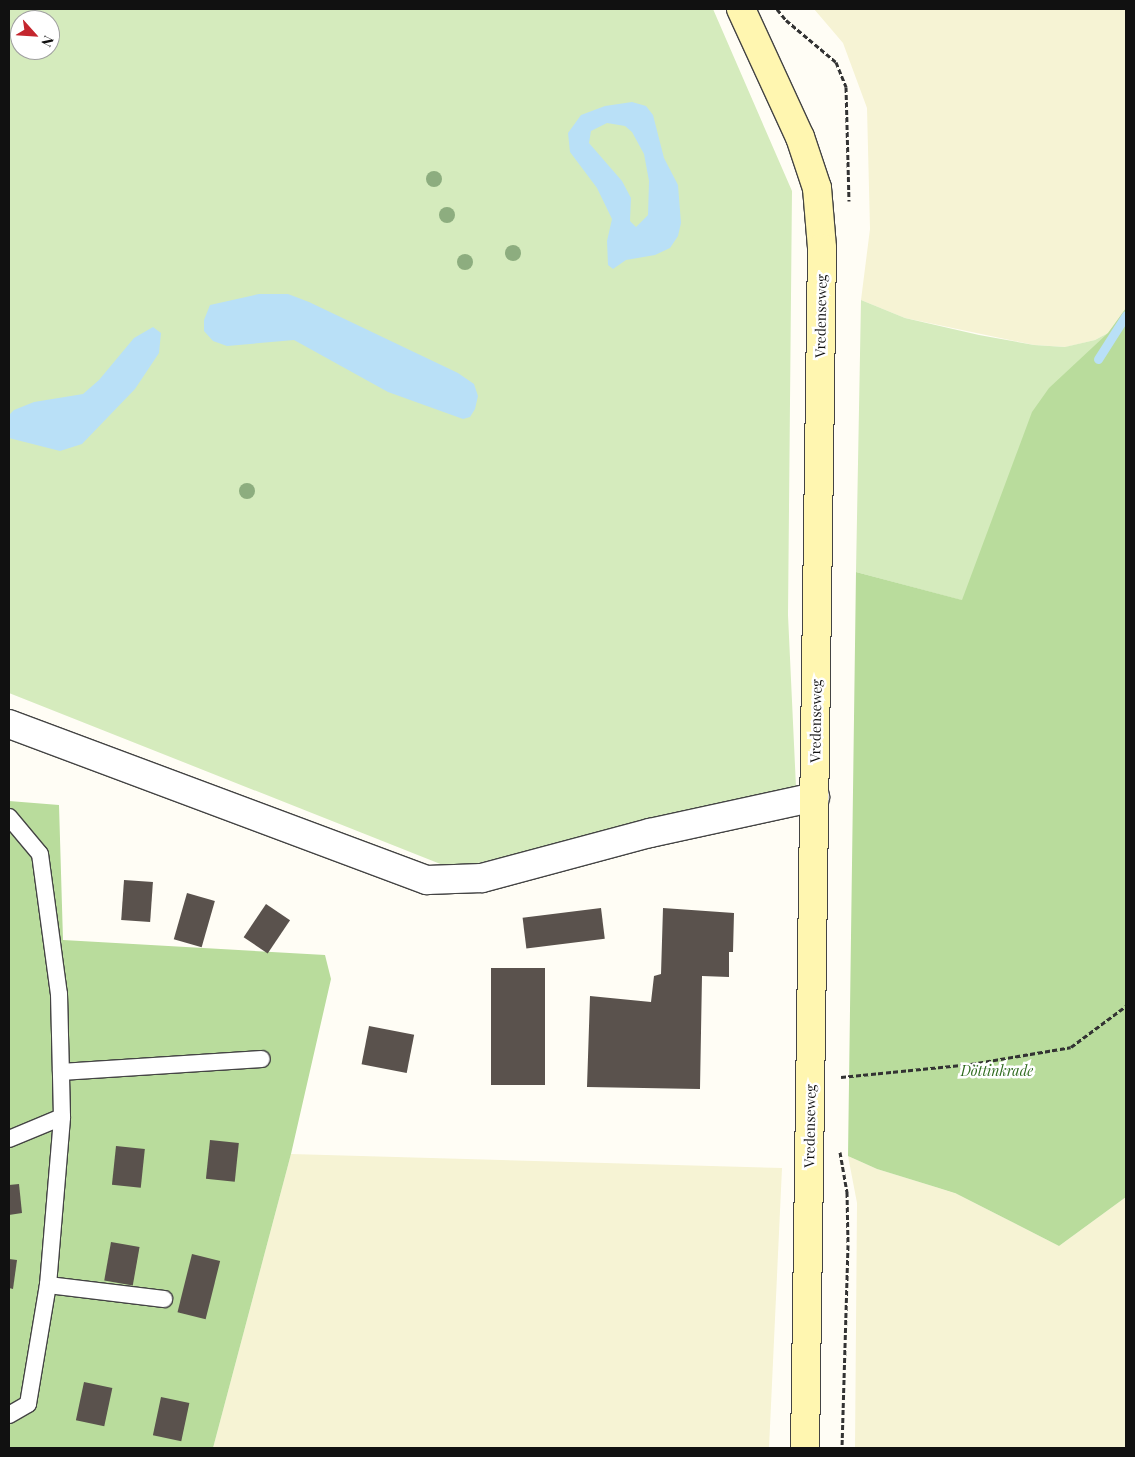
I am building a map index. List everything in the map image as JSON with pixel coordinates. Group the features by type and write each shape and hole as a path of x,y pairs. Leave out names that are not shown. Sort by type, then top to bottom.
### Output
{"main road":[{"name":"Vredenseweg","path":"741,9 800,137 817,188 822,248 805,1448"}],"street":[{"path":"9,724 427,880 482,878 650,833 815,797"}],"lane":[{"path":"9,817 40,854 59,994 62,1117 48,1285 28,1404 9,1416"},
{"path":"61,1072 262,1059"},
{"path":"9,1139 62,1117"},
{"path":"48,1285 164,1299"}],"path":[{"path":"840,1078 971,1064 1072,1047 1126,1006"}],"shaded area":[{"path":"814,9 1126,9 1126,308 1108,333 1095,340 1066,347 1034,345 905,318 861,300 870,229 867,108 843,43"},
{"path":"291,1154 782,1168 769,1448 213,1448"},
{"path":"848,1156 877,1169 955,1193 1059,1246 1126,1197 1126,1448 855,1448 857,1203"}],"green space":[{"path":"9,9 713,9 792,191 788,615 796,787 453,869 9,693"},
{"path":"861,300 905,318 1034,345 1065,347 1095,340 1108,333 1126,308 955,1193 848,1156 961,600 856,572"},
{"name":"Döttinkrade","path":"1126,308 1126,1197 1059,1246 955,1193 877,1169 848,1156 856,572 962,600 1032,412 1049,388 1108,333"},
{"path":"9,801 59,805 63,940 325,955 331,979 291,1154 213,1448 9,1448"}],"water":[{"path":"632,102 646,106 653,115 664,158 678,185 681,223 678,236 670,248 655,255 626,260 613,269 608,265 607,241 612,219 597,188 570,152 568,133 581,115 605,106","holes":["607,123 625,126 632,132 644,154 649,181 648,215 636,227 630,221 631,198 622,181 589,143 591,131"]},
{"path":"259,294 288,294 309,302 458,373 474,384 478,396 475,409 470,417 463,419 388,392 294,340 227,346 213,341 204,331 204,320 210,305"},
{"path":"153,327 161,333 159,353 135,389 82,444 60,451 9,438 9,415 14,410 34,402 83,394 99,380 134,338"}],"building":[{"path":"124,880 153,882 150,922 121,920"},
{"path":"187,893 215,901 202,947 174,939"},
{"path":"266,904 290,920 268,953 244,937"},
{"path":"601,908 605,939 526,948 523,918"},
{"path":"663,908 734,913 733,952 729,952 729,977 702,976 700,1089 587,1087 590,996 651,1002 654,976 661,974"},
{"path":"491,968 545,968 545,1085 491,1085"},
{"path":"369,1026 414,1035 407,1073 362,1064"},
{"path":"210,1140 239,1143 235,1182 206,1179"},
{"path":"116,1146 145,1149 141,1188 112,1185"},
{"path":"19,1184 22,1213 9,1215 9,1185"},
{"path":"111,1242 140,1247 133,1285 104,1280"},
{"path":"192,1254 220,1261 206,1319 177,1312"},
{"path":"9,1259 17,1260 13,1289 9,1288"},
{"path":"84,1382 112,1388 104,1426 76,1420"},
{"path":"161,1397 189,1403 181,1441 153,1435"}],"waterway":[{"path":"1098,359 1126,315"}]}
